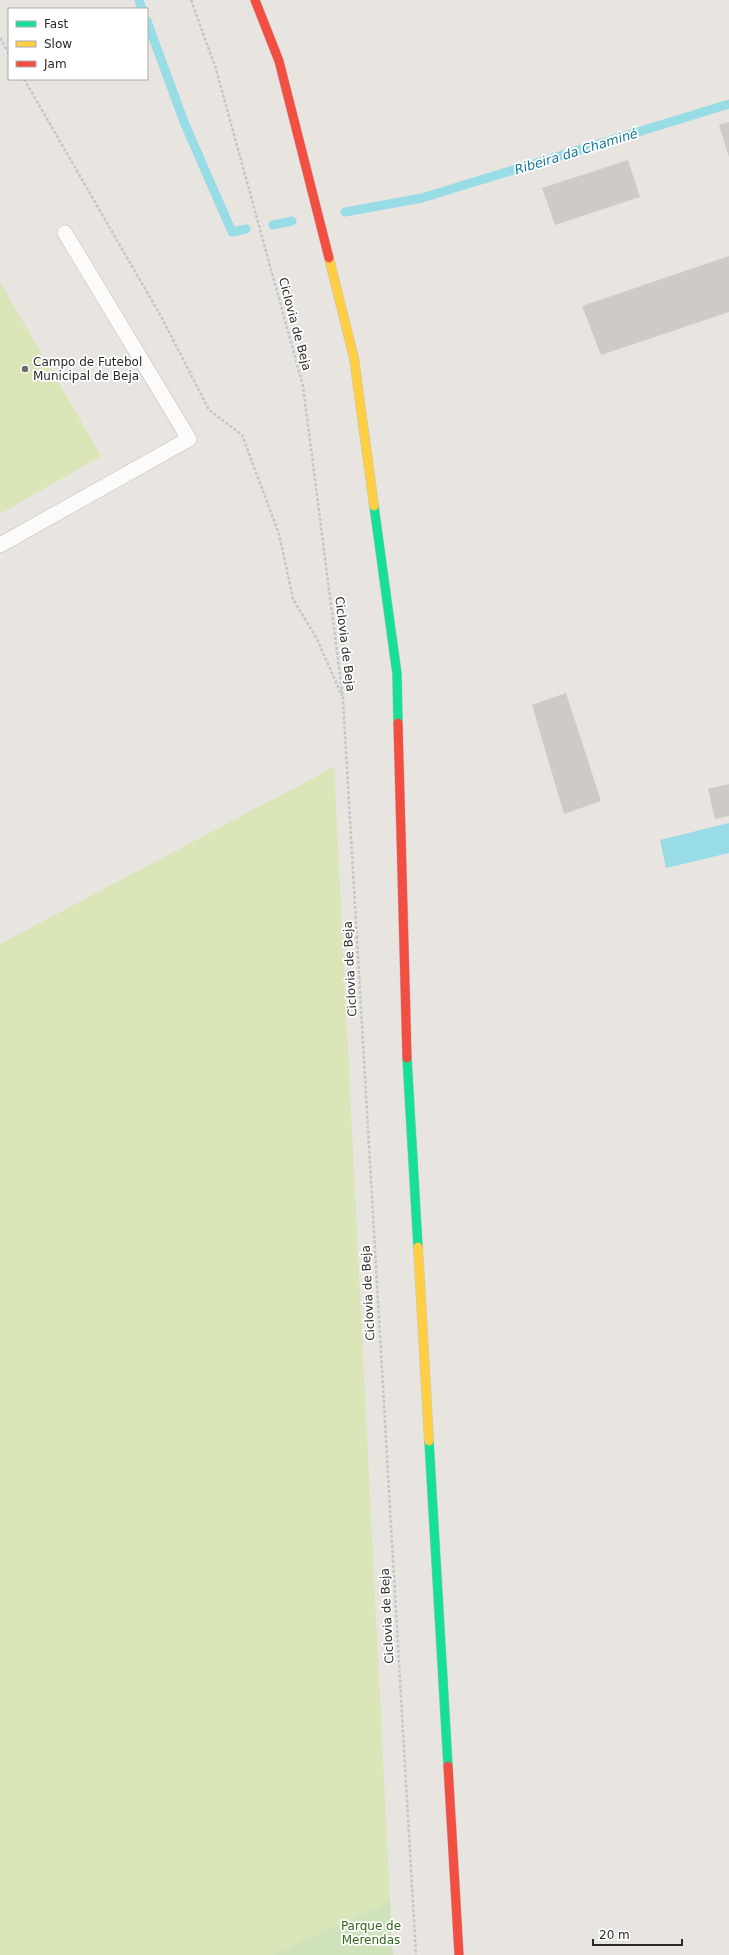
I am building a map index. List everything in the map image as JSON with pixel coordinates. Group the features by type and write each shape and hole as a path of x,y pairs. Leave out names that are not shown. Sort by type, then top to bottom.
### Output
{"main road":[{"path":"255,0 279,61 354,358 397,674 405,1032 459,1955"}],"lane":[{"path":"0,545 189,439 65,233"}],"path":[{"name":"Ciclovia de Beja","path":"191,0 216,69 303,386 343,699 416,1955"},
{"path":"0,38 8,52"},
{"path":"25,80 163,320 209,410 242,435 279,534 293,599 317,639 343,699"}],"green space":[{"name":"Campo de Futebol Municipal de Beja","path":"0,282 101,456 0,514"},
{"path":"334,767 390,1901 271,1955 0,1955 0,944"},
{"name":"Parque de Merendas","path":"390,1901 393,1955 271,1955"}],"water":[{"path":"729,823 729,853 666,868 660,840"}],"building":[{"path":"729,122 729,157 719,125"},
{"path":"628,160 640,197 555,225 542,188"},
{"path":"729,256 729,312 601,355 582,306"},
{"path":"566,693 601,801 564,814 532,705"},
{"path":"729,784 729,816 715,819 708,789"}],"waterway":[{"path":"139,0 142,8"},
{"path":"148,24 184,122 232,232 246,229"},
{"name":"Ribeira da Chaminé","path":"345,212 422,198 729,104"},
{"path":"273,225 292,221"}],"traffic: fast":[{"path":"374,506 397,674 398,723"},
{"path":"407,1058 418,1247"},
{"path":"429,1441 448,1766"}],"traffic: slow":[{"path":"329,258 354,358 374,506"},
{"path":"418,1247 429,1441"}],"traffic: jam":[{"path":"255,0 279,61 329,258"},
{"path":"398,723 407,1058"},
{"path":"448,1766 459,1955"}],"place":[{"name":"Campo de Futebol Municipal de Beja","path":"25,369"}]}
